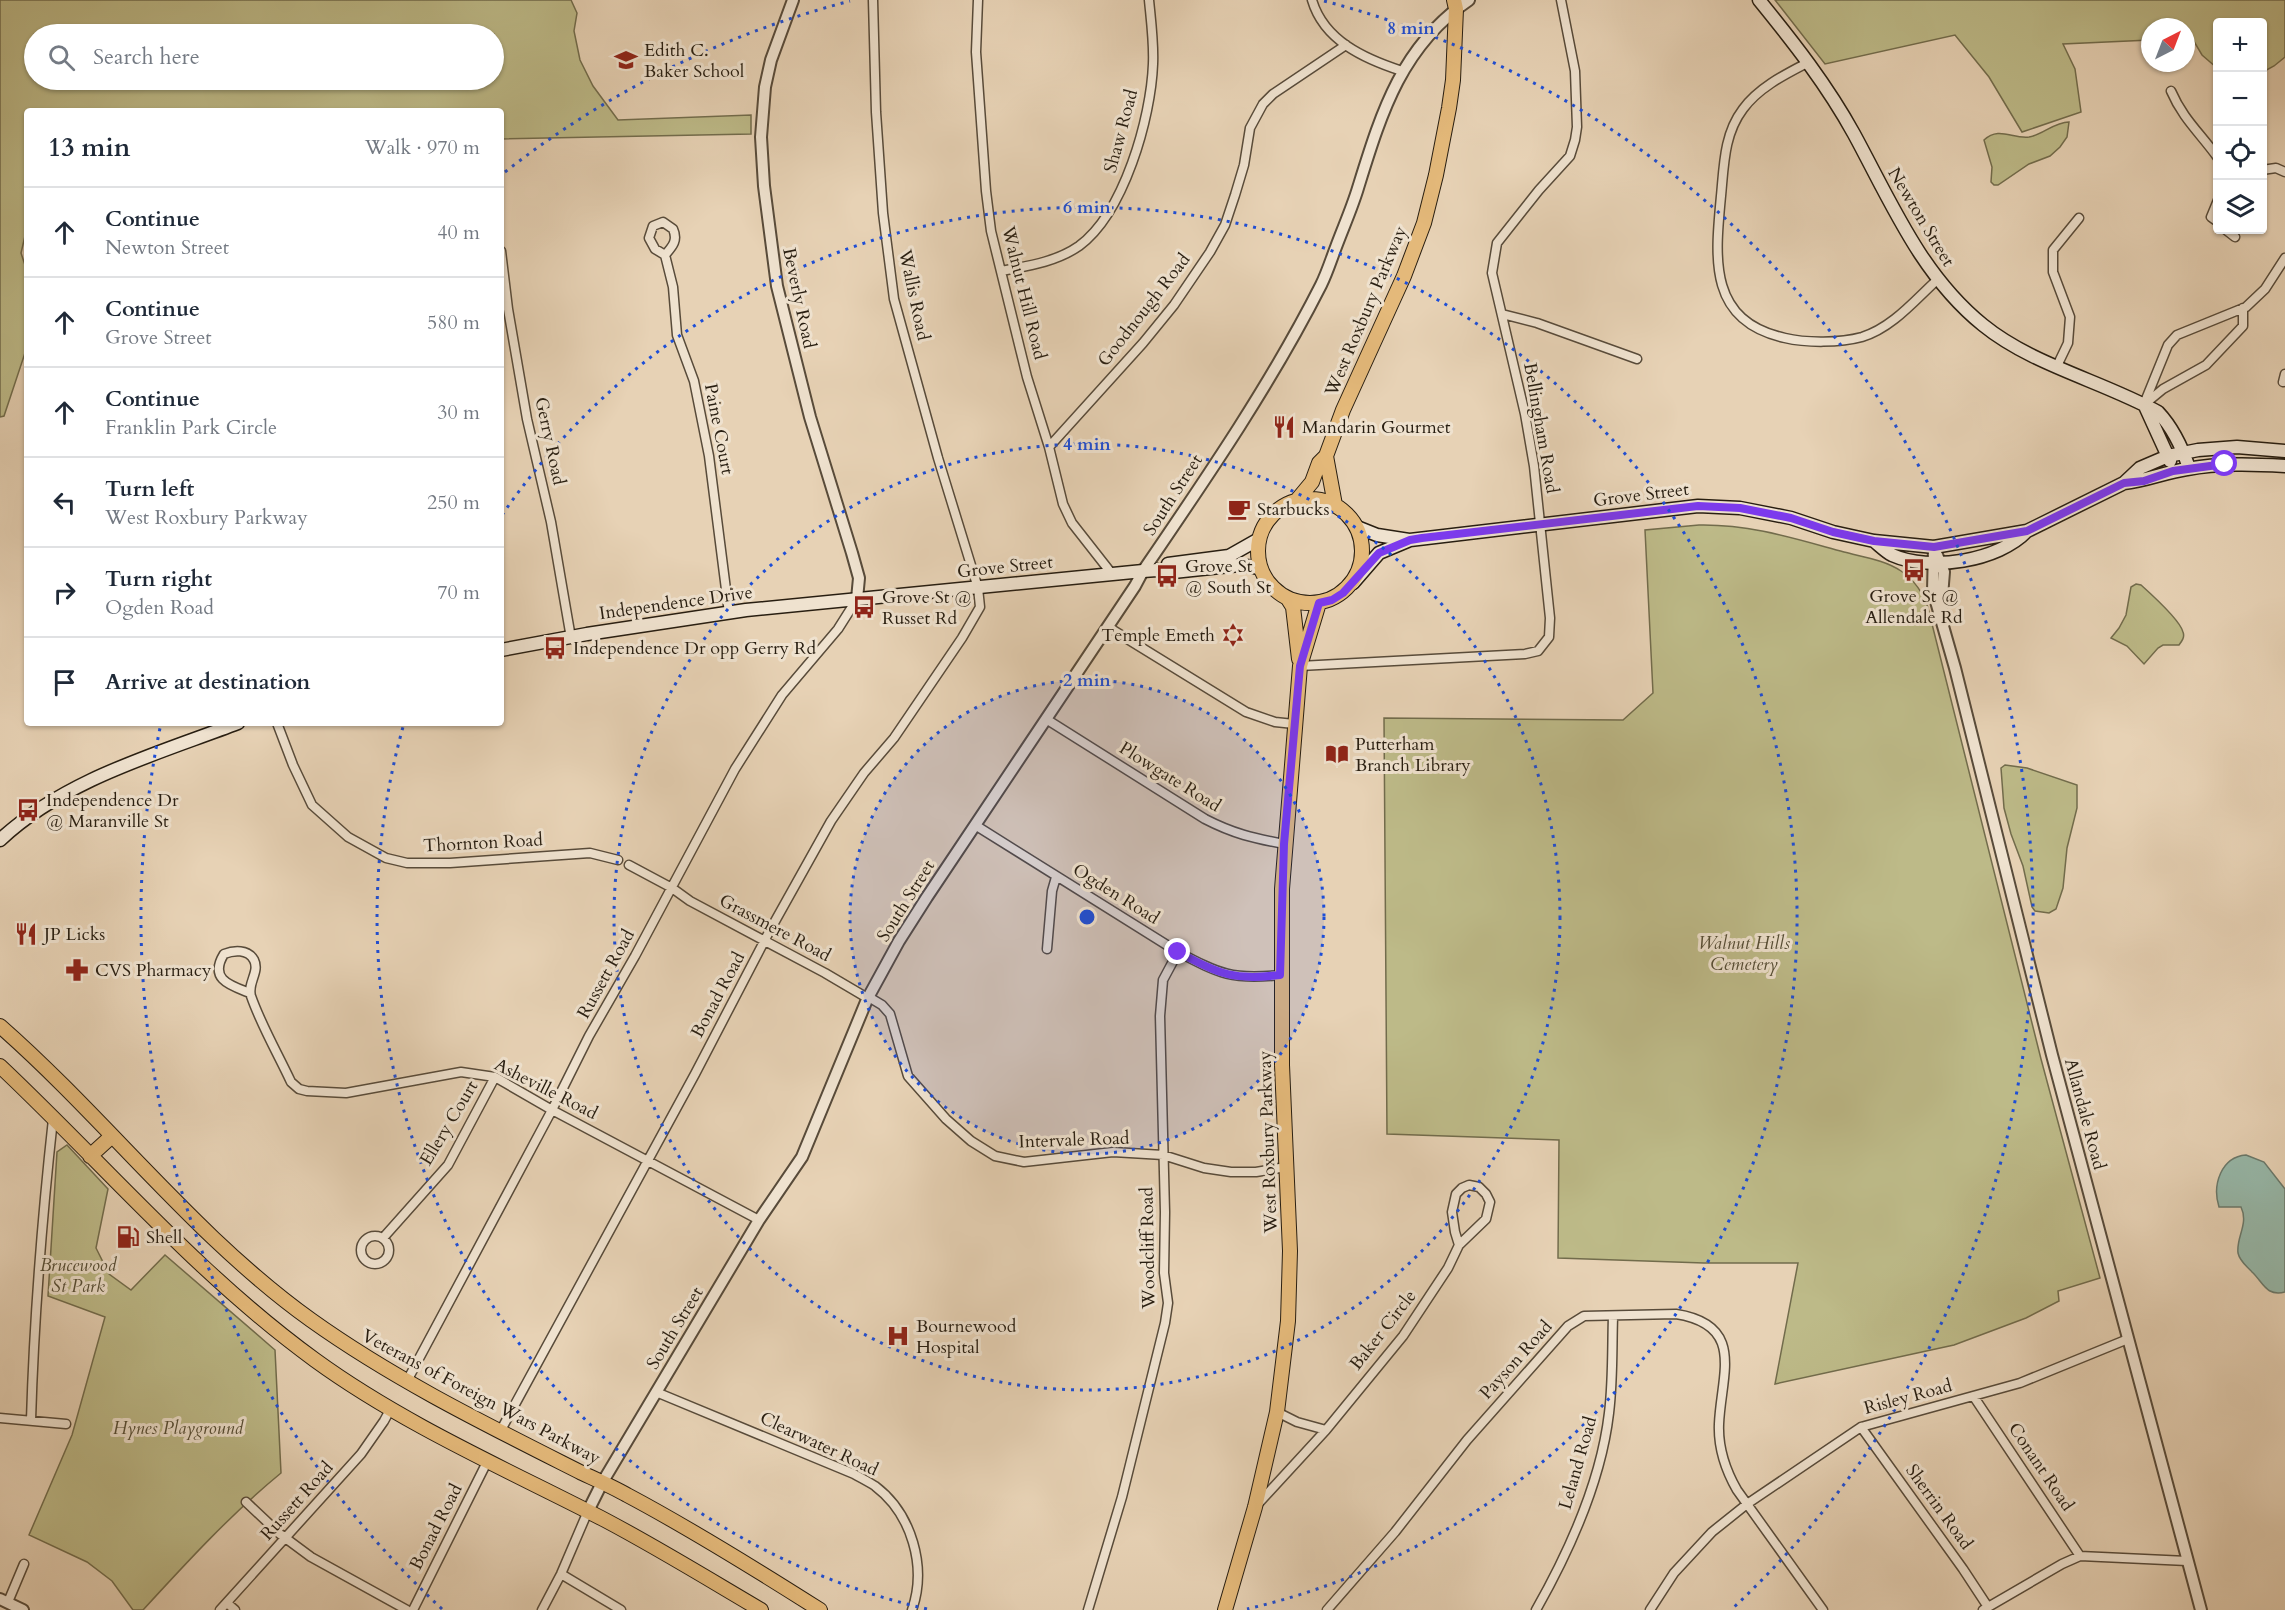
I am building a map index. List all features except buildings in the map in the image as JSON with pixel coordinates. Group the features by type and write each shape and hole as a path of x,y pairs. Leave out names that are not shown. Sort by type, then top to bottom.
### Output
{"main road":[{"name":"Newton Street","path":"1759,0 1809,62 1853,132 1916,248 1938,280 1955,299 1984,325 2010,343 2158,412 2167,421 2184,452 2189,468"},
{"name":"West Roxbury Parkway","path":"1297,500 1312,482 1319,463 1326,456 1343,410 1404,276 1424,222 1440,156 1451,93 1455,5"},
{"path":"2144,404 2173,471 2242,464 2285,466"},
{"path":"2168,456 2184,452 2237,447 2285,451"},
{"path":"1326,456 1335,505"},
{"name":"Grove Street","path":"1357,527 1377,535 1410,540 1698,506 1740,508 1791,518 1833,532 1874,541 1934,547 2027,531 2124,483 2140,468 2168,456"},
{"name":"Grove Street","path":"2124,483 2144,481 2173,471"},
{"path":"1317,499 1335,505 1344,511 1357,527 1362,542 1363,556 1353,583 1332,600 1319,603 1298,603 1288,599 1271,586 1260,568 1259,539 1264,525 1273,514 1297,500 1317,499"},
{"name":"Grove Street","path":"1874,541 1892,555 1937,563 1968,560 1995,552 2017,542 2027,531"},
{"name":"Grove Street","path":"1157,570 1164,565 1229,556 1259,539"},
{"name":"Grove Street","path":"1353,583 1379,553 1410,540"},
{"name":"Grove Street","path":"857,599 1143,571 1157,570 1164,573 1239,565 1260,568"},
{"name":"Independence Drive","path":"504,649 729,613 857,599"},
{"name":"West Roxbury Parkway","path":"1288,599 1293,607 1300,666"},
{"name":"West Roxbury Parkway","path":"1225,1610 1255,1507 1277,1412 1285,1349 1290,1282 1280,975 1284,844 1300,666 1319,603"},
{"path":"0,840 21,822 82,785 126,765 230,726"},
{"name":"Veterans of Foreign Wars Parkway","path":"0,1026 223,1247 264,1283 345,1343 407,1381 627,1495 725,1550 820,1610"},
{"path":"0,1066 193,1259 240,1302 322,1365 391,1408 588,1511 761,1610"},
{"path":"90,1156 112,1136"}],"street":[{"name":"Beverly Road","path":"793,0 771,60 762,107 761,137 765,197 777,286 810,417 859,578 857,599"},
{"name":"Wallis Road","path":"873,0 882,213 892,289 938,458 978,588"},
{"name":"Walnut Hill Road","path":"978,0 976,51 991,231 1027,377 1064,504 1072,523 1112,574"},
{"name":"Shaw Road","path":"1001,271 1056,259 1080,245 1109,211 1119,194 1135,154 1148,103 1153,64 1149,0"},
{"path":"1312,0 1317,16 1328,30 1346,45 1365,57 1402,71"},
{"name":"South Street","path":"542,1610 561,1574 602,1483 759,1220 802,1157 868,998 899,941 1108,627 1268,379 1323,282 1358,190 1388,98 1402,71 1455,5 1469,0"},
{"name":"Bellingham Road","path":"1300,666 1514,654 1538,651 1549,637 1551,618 1534,466 1525,414 1491,273 1497,243 1539,189 1570,156 1575,140 1577,127 1575,71 1561,0"},
{"name":"Goodnough Road","path":"1049,447 1143,343 1174,305 1210,252 1225,225 1244,165 1250,128 1263,104 1346,45"},
{"path":"1809,62 1785,75 1752,99 1743,108 1730,132 1725,150 1718,225 1719,274 1724,292 1746,323 1765,333 1798,341 1827,341 1862,337 1887,324 1938,280"},
{"path":"2170,91 2182,113 2213,153"},
{"path":"2267,169 2276,168 2285,172"},
{"path":"2057,366 2068,343 2070,317 2053,272 2053,250 2079,218"},
{"path":"2231,234 2235,237"},
{"name":"Paine Court","path":"665,255 673,287 677,335 694,381 709,456 729,613"},
{"path":"2144,404 2168,345 2177,335 2243,308 2265,289 2285,259"},
{"name":"Gerry Road","path":"504,276 527,419 550,522 571,638"},
{"path":"2144,404 2163,389 2206,365 2243,326 2243,308"},
{"path":"1502,314 1537,323 1637,360"},
{"name":"Allandale Road","path":"1934,547 1937,563 1933,591 2052,1055 2201,1610"},
{"name":"Bonad Road","path":"501,1430 831,821 864,773 894,738 975,618 980,607 978,588"},
{"name":"Russett Road","path":"407,1381 552,1110 589,1036 672,888 735,769 782,695 838,628 857,599"},
{"path":"1108,627 1246,712 1275,722 1294,724"},
{"name":"Plowgate Road","path":"1046,719 1205,819 1232,833 1284,844"},
{"name":"Thornton Road","path":"278,726 312,805 348,837 386,858 407,863 450,863 590,854 618,860"},
{"name":"Ogden Road","path":"975,825 1178,952 1213,970 1232,976 1256,978 1280,975"},
{"path":"629,866 672,888"},
{"path":"1047,949 1052,891 1056,877"},
{"name":"Grassmere Road","path":"672,888 690,901 868,998"},
{"path":"240,951 250,955 254,960 256,972 250,993 223,981 219,968 224,954 240,951"},
{"name":"Woodcliff Road","path":"1088,1610 1122,1497 1168,1303 1164,1273 1160,1016 1163,980 1178,952"},
{"name":"Asheville Road","path":"250,993 291,1082 299,1089 321,1093 345,1093 461,1072 495,1077 552,1110 759,1220"},
{"name":"Intervale Road","path":"868,998 882,1005 890,1014 908,1076 946,1119 971,1141 995,1156 1024,1162 1113,1152 1163,1155 1204,1168 1231,1172 1256,1172 1286,1167"},
{"name":"Ellery Court","path":"383,1238 448,1165 495,1077"},
{"path":"31,1420 46,1175 53,1119"},
{"name":"Baker Circle","path":"1255,1507 1326,1430 1403,1336 1448,1268 1459,1245 1486,1219 1490,1202 1479,1187 1469,1185 1456,1194 1452,1212 1459,1245"},
{"name":"Payson Road","path":"1327,1610 1395,1532 1467,1440 1568,1326 1584,1316 1683,1315 1705,1323 1716,1332 1724,1344 1726,1357 1719,1424 1725,1469 1822,1610"},
{"name":"Leland Road","path":"1536,1610 1583,1513 1602,1450 1610,1412 1613,1316"},
{"name":"Risley Road","path":"1650,1610 1674,1573 1696,1547 1747,1504 1861,1427 2020,1383 2128,1339"},
{"name":"Clearwater Road","path":"656,1392 855,1474 876,1487 902,1516 916,1547 917,1590 912,1610"},
{"name":"Conant Road","path":"1974,1397 2080,1556"},
{"name":"Russett Road","path":"220,1610 361,1454 391,1408"},
{"path":"1277,1412 1297,1422 1326,1430"},
{"path":"0,1418 66,1424"},
{"name":"Sherrin Road","path":"1861,1427 1963,1569 1985,1609"},
{"name":"Bonad Road","path":"413,1610 488,1460"},
{"path":"246,1502 311,1557 407,1610"},
{"path":"1985,1609 2080,1556 2187,1561"},
{"path":"12,1605 24,1564"},
{"path":"561,1574 621,1610"},
{"path":"227,1603 235,1610"}],"green space":[{"path":"0,0 571,0 577,13 574,31 580,60 593,86 618,120 751,115 751,134 504,139 504,108 24,108 24,240 21,253 24,262 24,356 4,416 0,417"},
{"path":"1775,0 2285,0 2285,57 2267,70 2267,18 2213,18 2213,65 2202,55 2195,43 2195,18 2141,18 2141,40 2063,44 2075,69 2081,112 2022,132 1989,77 1955,35 1825,64"},
{"path":"2069,122 2067,137 2050,156 2029,164 1998,185 1991,182 1992,167 1984,140 2000,133 2029,137 2058,124"},
{"name":"Walnut Hills Cemetery","path":"1718,525 1773,533 1881,561 1906,575 1924,597 2041,1059 2100,1278 2058,1291 2059,1301 2026,1318 1954,1345 1775,1384 1798,1263 1704,1263 1558,1258 1559,1140 1387,1134 1384,718 1623,720 1653,693 1645,530"},
{"path":"2136,584 2141,585 2165,607 2184,634 2179,645 2163,645 2144,664 2127,646 2111,638 2126,615 2131,587"},
{"path":"2005,765 2027,768 2077,785 2077,808 2067,848 2063,888 2056,909 2049,913 2035,911 2032,907 2023,866 2004,808 2001,768"},
{"name":"Hynes Playground","path":"67,1145 108,1189 96,1248 109,1274 131,1290 165,1255 275,1350 281,1473 227,1522 143,1610 133,1610 112,1581 87,1562 29,1535 72,1435 105,1317 48,1296 57,1152"}],"shaded area":[{"path":"2246,1155 2264,1162 2285,1189 2285,1292 2269,1291 2240,1259 2238,1247 2244,1219 2241,1207 2219,1207 2217,1190 2220,1174 2230,1161"}],"place":[{"name":"Edith C. Baker School","path":"626,60"},
{"name":"Mandarin Gourmet","path":"1284,427"},
{"name":"Starbucks","path":"1239,509"},
{"name":"Grove St @ Allendale Rd","path":"1914,570"},
{"name":"Grove St @ South St","path":"1167,576"},
{"name":"Grove St @ Russet Rd","path":"864,607"},
{"name":"Temple Emeth","path":"1233,635"},
{"name":"Independence Dr opp Gerry Rd","path":"555,648"},
{"name":"Putterham Branch Library","path":"1337,754"},
{"name":"Independence Dr @ Maranville St","path":"28,810"},
{"name":"JP Licks","path":"26,934"},
{"name":"CVS Pharmacy","path":"77,970"},
{"name":"Shell","path":"128,1237"},
{"name":"Bournewood Hospital","path":"898,1336"}],"route":[{"path":"1178,952 1213,970 1232,976 1256,978 1280,975 1284,844 1300,666 1319,603 1332,600 1343,593 1379,553 1410,540 1422,538 1698,506 1740,508 1791,518 1833,532 1874,541 1934,547 1963,544 2027,531 2124,483 2144,481 2173,471 2225,464"}],"park label":[{"name":"Brucewood St Park","path":"78,1275"}]}
